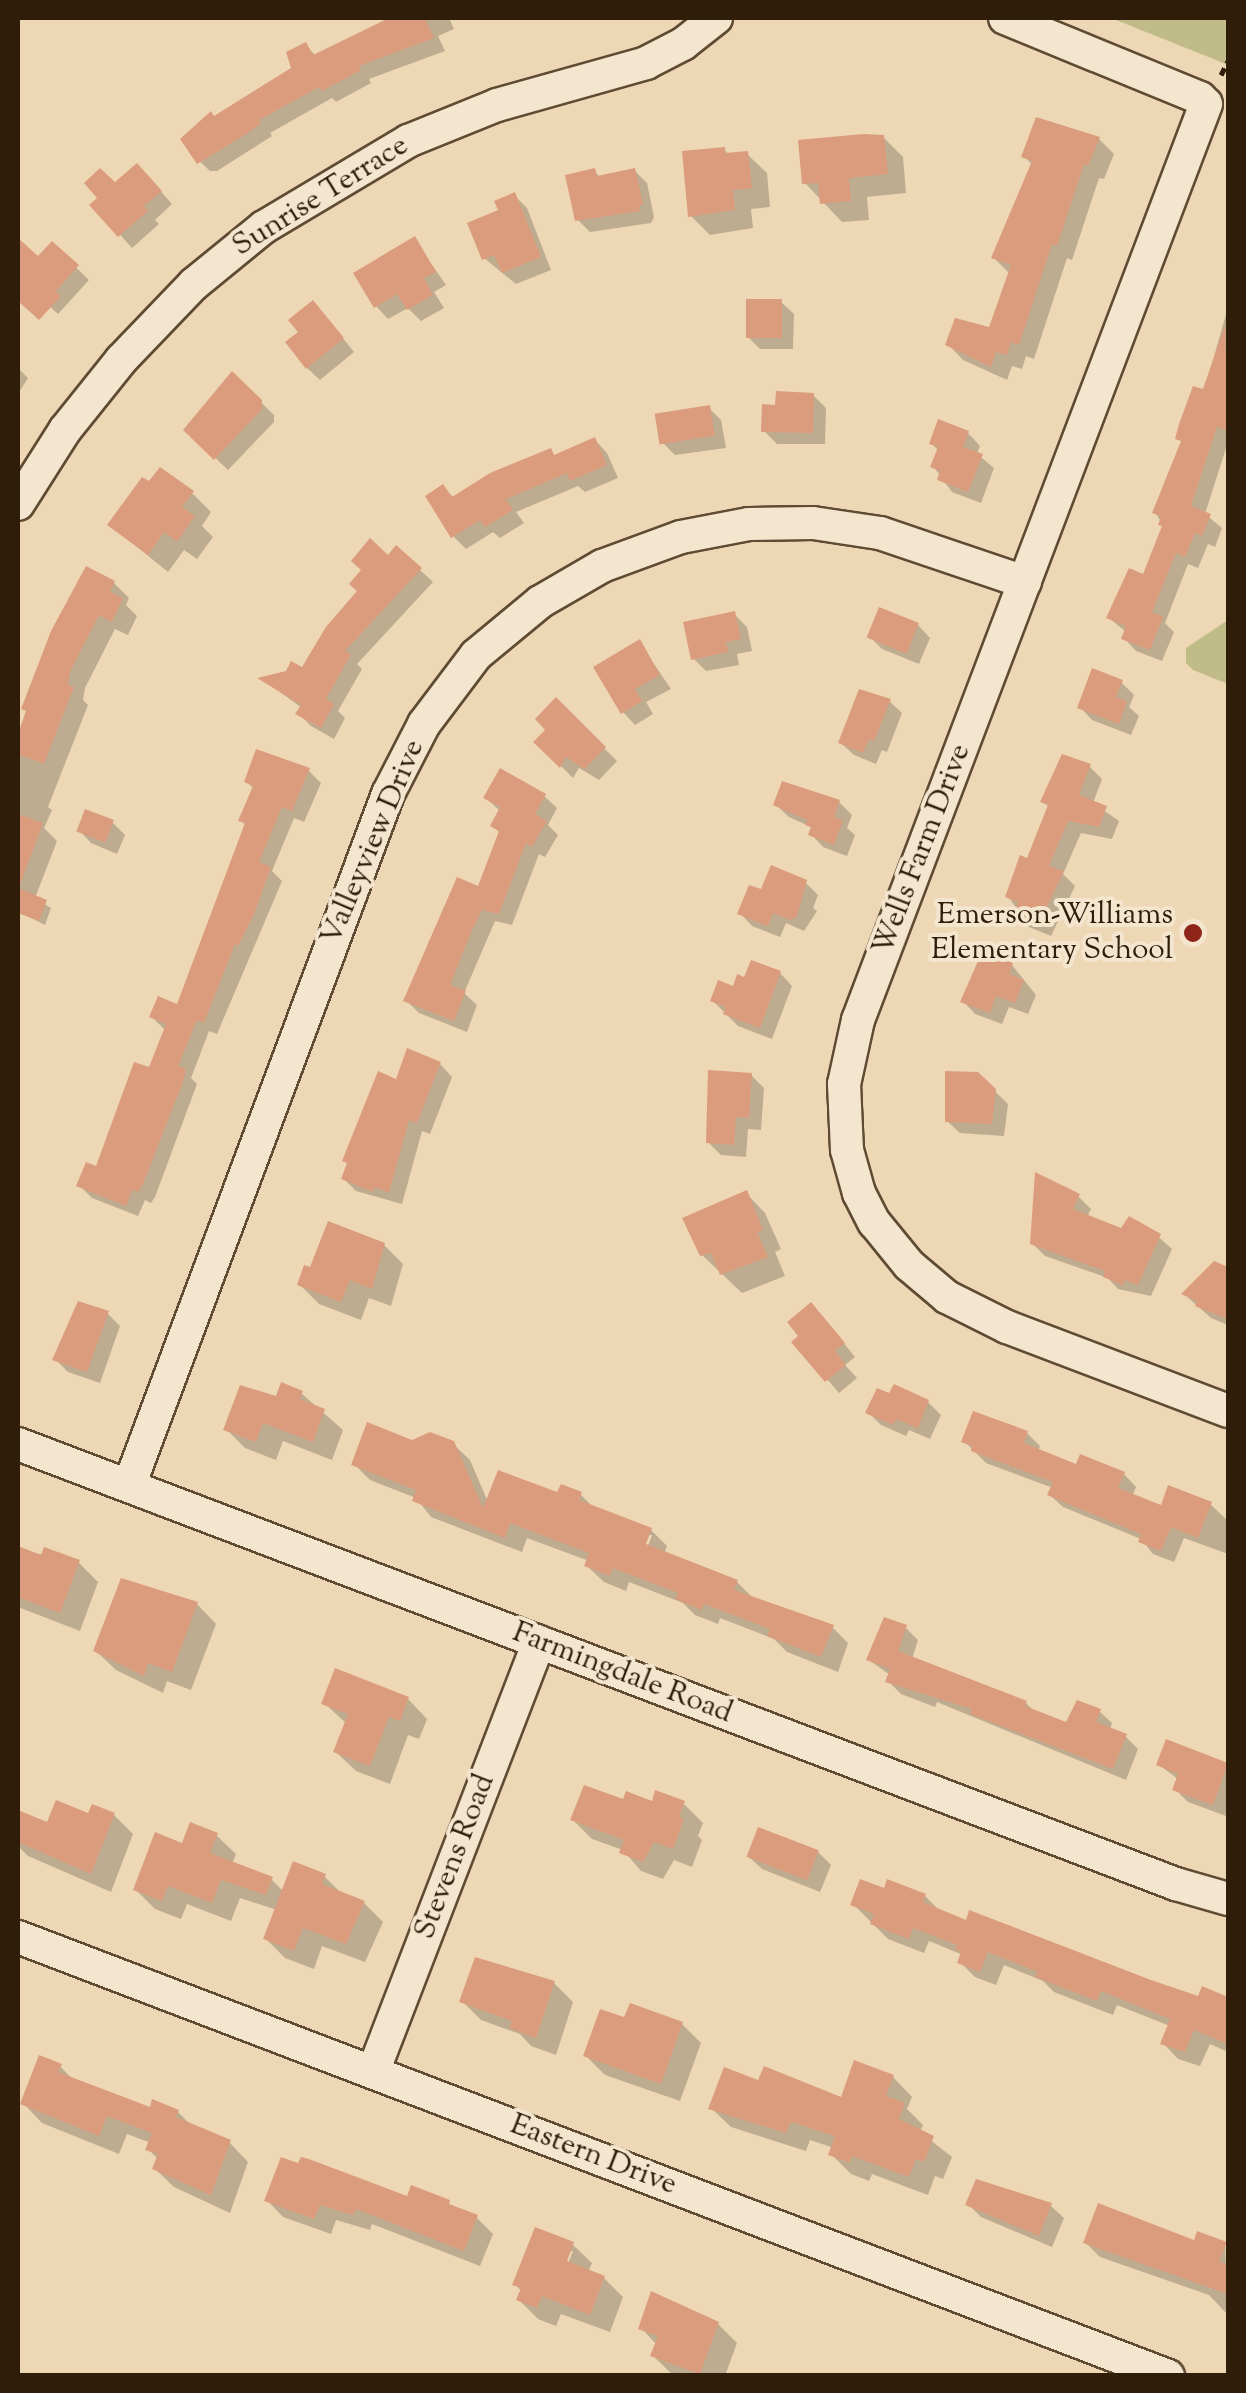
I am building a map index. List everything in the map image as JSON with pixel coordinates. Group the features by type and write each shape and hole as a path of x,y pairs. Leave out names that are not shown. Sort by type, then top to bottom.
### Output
{"street":[{"name":"Sunrise Terrace","path":"18,504 65,430 121,360 182,295 264,227 354,170 429,131 496,105 646,62 683,44 716,18"},
{"name":"Wells Farm Drive","path":"1005,18 1205,102 853,1038 844,1098 851,1172 868,1213 889,1243 928,1283 958,1304 1228,1411"},
{"name":"Valleyview Drive","path":"129,1486 388,794 424,724 476,655 540,602 602,566 681,537 748,524 814,524 880,533 1025,582"},
{"name":"Farmingdale Road","path":"18,1444 1176,1884 1228,1899"},
{"name":"Stevens Road","path":"372,2072 539,1642"},
{"name":"Eastern Drive","path":"18,1937 1168,2376"}],"shaded area":[{"path":"1111,18 1228,18 1228,66 1226,64"},
{"path":"1228,620 1228,684 1193,670 1186,663 1186,648"}],"building":[{"path":"389,18 425,18 434,38 359,66 361,70 322,91 319,87 259,120 261,123 248,133 197,164 180,139 211,111 214,116 291,68 286,52 306,42 313,55"},
{"path":"1036,117 1100,137 1088,166 1084,164 1057,246 1052,244 1019,345 1011,342 1007,355 996,352 991,367 945,345 955,318 989,327 1011,265 991,258 1032,161 1021,157"},
{"path":"884,135 888,174 849,178 851,201 820,204 818,183 802,184 798,140"},
{"path":"725,147 725,153 748,151 752,188 733,190 735,210 688,217 682,151"},
{"path":"137,163 162,191 144,206 148,211 118,237 89,205 97,198 84,183 100,168 115,182"},
{"path":"595,168 597,176 635,168 643,204 640,211 575,221 565,175"},
{"path":"515,192 541,257 502,273 494,255 482,260 467,223 498,210 494,201"},
{"path":"415,236 436,272 424,278 433,295 407,310 397,294 374,308 353,273"},
{"path":"18,238 38,256 52,241 79,265 56,291 61,296 39,320 18,301"},
{"path":"746,299 782,299 782,338 746,338"},
{"path":"313,300 344,338 306,369 285,342 298,332 288,320"},
{"path":"1225,325 1228,431 1217,427 1191,506 1211,514 1202,536 1195,533 1185,557 1176,553 1152,612 1163,617 1150,650 1121,639 1126,626 1106,618 1129,568 1143,574 1162,526 1158,525 1161,516 1152,513 1181,441 1175,439 1179,424 1193,386 1203,389"},
{"path":"232,371 262,400 262,409 214,460 183,430"},
{"path":"776,391 814,393 813,433 761,432 762,404 775,405"},
{"path":"710,405 715,436 660,444 655,414"},
{"path":"938,419 969,431 963,447 983,454 968,492 937,480 940,471 930,467 938,447 929,444"},
{"path":"595,437 607,465 570,481 567,473 506,499 513,510 485,527 480,520 451,538 425,496 443,484 452,497 490,473 551,448 554,455"},
{"path":"160,467 194,491 182,507 195,516 177,542 164,532 148,555 107,525 142,477 149,481"},
{"path":"370,538 388,555 396,545 422,568 345,651 351,654 326,699 334,704 321,728 295,714 301,705 257,678 286,671 291,661 302,667 326,627 357,591 349,584 361,570 351,561"},
{"path":"86,566 115,581 110,592 123,598 112,622 99,615 70,672 68,685 74,687 44,764 18,754 18,734 26,711 21,709 51,631"},
{"path":"879,607 919,623 907,654 867,638"},
{"path":"735,611 741,639 726,642 728,652 691,660 683,622"},
{"path":"640,639 660,675 635,689 642,701 621,714 593,667"},
{"path":"1092,668 1123,680 1116,697 1127,701 1119,724 1077,708"},
{"path":"859,689 891,699 874,741 869,739 863,753 838,743"},
{"path":"556,697 606,747 585,769 566,757 560,768 533,742 545,730 535,719"},
{"path":"256,749 310,768 292,811 282,807 259,862 271,867 254,914 238,946 235,944 204,1023 197,1020 178,1066 186,1069 183,1082 143,1184 138,1192 132,1190 126,1206 76,1186 86,1162 96,1166 134,1062 149,1067 166,1024 149,1017 158,996 177,1004 245,823 238,821 253,786 244,782"},
{"path":"1062,754 1091,764 1079,795 1107,806 1099,827 1068,821 1049,866 1064,871 1038,925 1014,915 1018,902 1005,897 1020,855 1027,858 1048,805 1040,802"},
{"path":"500,768 546,794 535,814 547,821 532,847 526,843 499,914 482,910 472,930 450,985 466,991 454,1021 403,1001 457,877 478,886 499,831 490,826 500,807 483,798"},
{"path":"782,781 840,800 834,817 843,820 834,845 808,835 811,827 805,825 807,820 773,805"},
{"path":"85,809 114,820 105,843 76,831"},
{"path":"18,814 43,823 20,885 18,884"},
{"path":"771,865 807,880 797,916 791,920 773,913 768,926 737,914 749,885 761,889"},
{"path":"18,888 47,900 39,921 18,913"},
{"path":"982,952 1013,963 1009,974 1024,980 1015,1003 996,996 990,1013 960,1002"},
{"path":"751,960 781,971 760,1028 723,1014 726,1007 710,1001 718,980 733,986 737,974 744,977"},
{"path":"407,1048 441,1062 417,1123 409,1120 389,1193 375,1187 373,1192 341,1179 347,1163 342,1161 378,1071 396,1079"},
{"path":"708,1070 752,1073 749,1118 736,1117 734,1145 706,1143"},
{"path":"945,1071 978,1072 996,1089 992,1124 945,1122"},
{"path":"1035,1172 1080,1194 1073,1209 1121,1228 1129,1216 1161,1234 1138,1285 1125,1280 1123,1285 1103,1277 1105,1271 1030,1244"},
{"path":"747,1190 763,1230 757,1232 768,1257 720,1275 711,1253 700,1256 682,1218"},
{"path":"328,1221 385,1243 372,1289 350,1280 341,1302 297,1285 304,1265 310,1267"},
{"path":"1214,1261 1228,1267 1228,1319 1195,1306 1197,1301 1181,1294"},
{"path":"78,1301 109,1311 87,1372 52,1360"},
{"path":"811,1302 845,1343 835,1351 846,1365 825,1382 791,1342 798,1336 787,1322"},
{"path":"281,1382 303,1391 300,1399 325,1409 313,1442 263,1423 256,1442 223,1430 240,1385 276,1396"},
{"path":"894,1384 929,1400 918,1428 896,1419 893,1425 865,1413 877,1388 889,1393"},
{"path":"973,1411 1028,1431 1024,1443 1076,1464 1080,1454 1125,1472 1118,1488 1161,1505 1168,1485 1212,1502 1198,1538 1171,1527 1161,1551 1138,1542 1141,1534 1047,1495 1053,1482 971,1451 972,1446 961,1442"},
{"path":"367,1422 412,1440 430,1432 454,1441 483,1508 498,1470 557,1492 561,1484 582,1492 579,1500 652,1528 646,1544 738,1580 734,1590 834,1625 821,1657 767,1636 770,1629 704,1604 702,1610 675,1599 678,1593 613,1568 610,1576 584,1566 589,1553 510,1523 505,1538 412,1501 416,1490 351,1465"},
{"path":"18,1546 41,1555 44,1547 80,1560 60,1613 18,1597"},
{"path":"121,1578 198,1602 172,1672 148,1663 144,1676 93,1651"},
{"path":"884,1617 907,1625 898,1651 1027,1701 1025,1706 1066,1722 1077,1700 1101,1709 1096,1722 1127,1734 1113,1769 970,1714 972,1709 885,1682 890,1669 866,1660"},
{"path":"335,1668 409,1697 400,1721 389,1717 370,1766 333,1752 348,1714 321,1704"},
{"path":"1166,1739 1228,1763 1213,1805 1172,1790 1178,1774 1156,1765"},
{"path":"584,1785 623,1799 626,1791 652,1801 655,1790 685,1801 679,1817 684,1819 673,1849 654,1842 643,1862 619,1853 624,1840 570,1820"},
{"path":"56,1800 88,1813 92,1804 115,1813 91,1874 18,1842 18,1810 47,1822"},
{"path":"190,1822 218,1833 210,1853 273,1877 266,1895 221,1880 212,1903 168,1886 162,1901 133,1890 155,1832 182,1843"},
{"path":"758,1827 819,1850 807,1880 747,1857"},
{"path":"293,1861 326,1874 322,1884 365,1901 346,1944 303,1928 294,1951 263,1939"},
{"path":"860,1879 884,1888 887,1879 926,1894 923,1902 966,1920 969,1910 1198,1996 1202,1986 1228,1997 1228,2044 1194,2030 1185,2052 1160,2044 1170,2019 1101,1991 1097,2001 1035,1977 1038,1972 988,1952 980,1972 957,1963 961,1952 955,1949 957,1945 913,1928 909,1939 870,1924 874,1914 850,1905"},
{"path":"475,1957 555,1981 536,2038 509,2028 512,2021 459,2002"},
{"path":"630,2003 683,2022 661,2084 583,2056 600,2009 624,2017"},
{"path":"39,2055 62,2064 58,2072 150,2107 152,2099 179,2110 176,2117 231,2140 211,2195 152,2169 158,2154 145,2150 152,2133 107,2116 99,2136 20,2104"},
{"path":"854,2060 894,2075 886,2096 905,2103 899,2119 934,2136 924,2162 916,2159 909,2177 852,2156 850,2163 828,2155 835,2136 791,2122 786,2133 708,2109 724,2067 758,2080 764,2066 841,2097"},
{"path":"281,2157 298,2163 301,2157 309,2159 407,2196 411,2185 450,2200 449,2204 478,2215 464,2251 356,2209 353,2215 320,2205 314,2219 264,2201"},
{"path":"976,2179 1052,2203 1039,2236 965,2205"},
{"path":"1098,2203 1194,2240 1197,2231 1227,2242 1219,2261 1228,2265 1228,2294 1083,2243"},
{"path":"535,2227 574,2242 567,2261 605,2276 590,2315 542,2296 537,2308 516,2300 521,2288 512,2285"},
{"path":"651,2291 719,2322 700,2374 650,2356 658,2336 638,2329"}],"place":[{"name":"Emerson-Williams Elementary School","path":"1193,933"}]}
